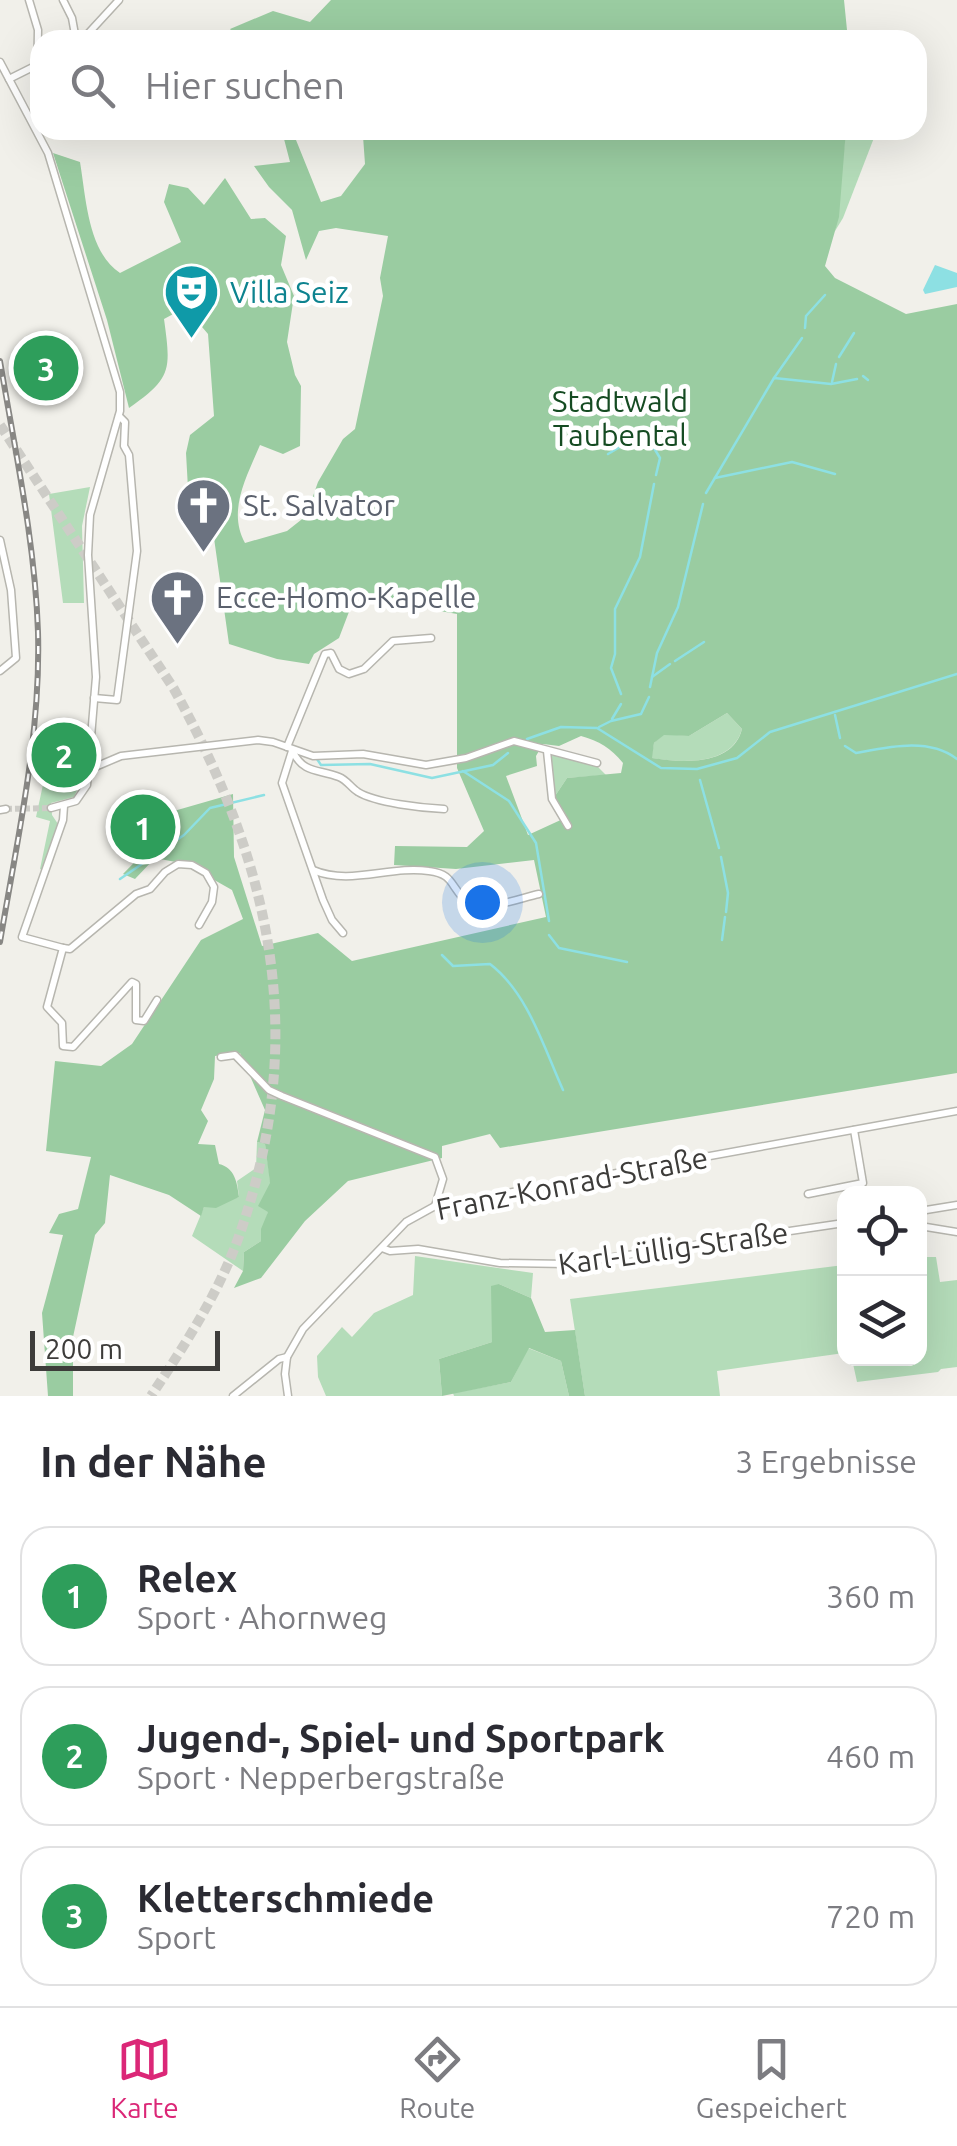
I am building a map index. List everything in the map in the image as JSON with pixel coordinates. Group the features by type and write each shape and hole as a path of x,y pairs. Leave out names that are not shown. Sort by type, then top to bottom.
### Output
{"street":[{"path":"29,0 38,30"},
{"path":"63,0 77,30"},
{"path":"89,30 119,0"},
{"path":"0,62 30,117"},
{"path":"9,79 30,69"},
{"path":"43,140 120,388 118,416 90,515 88,555 96,660 88,770 83,794 64,806 51,808"},
{"path":"94,698 116,700 135,576 129,454 124,446 125,422 118,416"},
{"path":"0,540 11,590 16,658 0,671"},
{"path":"343,932 332,920 282,782 290,749 324,654 331,654 339,669 349,674 364,669 393,640 430,638"},
{"path":"88,770 121,756 243,740 273,742 313,756 363,754 435,765 514,741 597,764"},
{"path":"290,749 298,762 311,771 338,776 359,793 444,809"},
{"path":"547,752 552,799 568,826"},
{"path":"64,806 63,820 22,937 70,949 178,864 192,865 206,873 214,886 212,902 199,925"},
{"path":"313,870 360,876 428,871 450,879 464,899 484,906 539,894"},
{"path":"64,948 47,1007 63,1024 63,1046 73,1047 132,982 136,984 136,1020 144,1021 157,1000"},
{"path":"221,1057 235,1055 261,1082 282,1096 435,1158 441,1168 441,1191 435,1206"},
{"name":"Franz-Konrad-Straße","path":"287,1357 303,1328 406,1222 435,1206 957,1111"},
{"path":"808,1194 862,1183 854,1130"},
{"path":"927,1210 957,1205"},
{"name":"Karl-Lüllig-Straße","path":"382,1248 500,1263 554,1265 837,1224"},
{"path":"927,1227 957,1232"},
{"path":"232,1396 287,1357 288,1396"}],"green space":[{"path":"331,0 844,0 847,30 230,29 273,11 310,22"},
{"name":"Stadtwald Taubental","path":"284,140 296,140 321,202 341,196 365,164 363,140 845,140 839,217 825,266 835,278 906,314 957,304 957,1073 500,1148 490,1134 442,1146 442,1158 348,1181 305,1221 261,1278 234,1288 243,1271 244,1252 261,1241 268,1212 258,1206 270,1183 265,1144 257,1142 265,1110 240,1053 215,1056 214,1079 201,1110 208,1121 198,1144 215,1145 219,1164 232,1172 239,1197 216,1208 204,1207 201,1216 169,1195 110,1175 105,1223 95,1235 73,1337 73,1396 48,1396 42,1313 63,1235 49,1233 59,1214 78,1209 91,1157 46,1151 55,1061 101,1066 132,1044 201,940 243,919 232,890 186,864 155,858 135,879 123,874 168,828 160,815 233,794 234,857 262,946 318,933 352,961 546,917 534,860 456,869 394,865 395,846 467,847 484,831 457,768 457,614 355,596 339,638 314,654 309,664 229,644 212,524 189,506 186,453 190,435 214,416 208,334 191,314 177,312 164,319 168,350 165,371 154,389 129,408 107,320 53,153 80,162 95,238 109,264 120,273 181,242 164,202 169,184 188,188 204,205 225,178 251,219 265,218 286,236 281,265 294,296 287,342 301,386 300,446 283,454 260,445 238,506 245,543 287,531 306,516 318,482 343,439 355,429 383,296 380,278 388,236 336,228 319,231 306,260 292,210 254,166 290,162","holes":["727,713 742,729 737,741 717,756 691,761 652,758 654,743 664,735 689,736","581,736 599,743 623,763 621,773 567,778 553,799 565,818 528,835 506,776 537,766 536,756 543,744 559,746"]},
{"path":"845,140 873,140 843,218 835,231"},
{"path":"90,487 82,526 84,603 63,603 49,494"},
{"path":"727,713 742,729 728,750 691,761 651,758 654,743 664,734 689,736"},
{"path":"55,726 80,729 79,741 85,742 84,776 74,797 51,803 58,824 45,871 40,869 50,821 36,817 44,780 48,780"},
{"path":"547,754 597,766 606,775 567,778 553,799"},
{"path":"257,1142 265,1144 270,1201 261,1241 244,1252 243,1271 192,1236 204,1207 239,1197 237,1181 256,1168"},
{"path":"415,1256 533,1273 531,1298 499,1284 492,1342 439,1359 442,1396 326,1396 318,1377 317,1356 342,1327 352,1337 374,1313 413,1295"},
{"path":"927,1257 936,1257 940,1282 957,1280 957,1367 857,1382 854,1366 927,1366"},
{"path":"837,1266 837,1354 717,1371 720,1396 585,1396 570,1299"},
{"path":"499,1284 531,1298 545,1332 575,1330 585,1396 569,1396 561,1361 529,1348 511,1382 442,1396 439,1359 492,1342 491,1286"},
{"path":"528,1348 561,1361 569,1396 454,1396 453,1393 511,1382"}],"water":[{"path":"935,265 957,273 957,287 925,294 923,290"}],"waterway":[{"path":"805,328 806,316 825,295"},
{"path":"839,357 854,333"},
{"path":"774,378 802,338"},
{"path":"832,382 836,364"},
{"path":"863,376 868,380"},
{"path":"706,493 774,378 831,384 857,379"},
{"path":"608,454 630,441 651,443 660,458 656,475"},
{"path":"715,478 792,462 835,474"},
{"path":"621,694 611,668 615,654 615,609 640,557 654,484"},
{"path":"650,687 657,653 678,607 703,504"},
{"path":"675,661 704,642"},
{"path":"652,677 670,664"},
{"path":"527,739 561,727 597,728 661,768 697,769 737,758 770,732 957,674"},
{"path":"599,727 641,714 649,697"},
{"path":"612,719 621,704"},
{"path":"835,715 840,738"},
{"path":"845,746 856,753 921,746 957,759"},
{"path":"317,759 321,765 370,764 432,778 493,765 508,753"},
{"path":"463,771 509,801 536,843 549,921"},
{"path":"700,780 719,848"},
{"path":"120,879 184,835 210,808 264,795"},
{"path":"721,857 728,893 726,912"},
{"path":"722,940 725,917"},
{"path":"549,935 559,948 627,962"},
{"path":"442,955 453,966 490,964 503,976 534,1022 563,1090"}],"tunnel":[{"path":"0,425 174,689 236,823 257,889 270,956 275,1024 272,1093 260,1163 239,1236 221,1278 151,1396"},
{"path":"6,809 51,808"}],"railway":[{"path":"0,361 29,530 38,632 32,749 0,942"}],"place":[{"name":"Villa Seiz","path":"191,341"},
{"name":"Kletterschmiede","path":"46,368"},
{"name":"St. Salvator","path":"204,554"},
{"name":"Ecce-Homo-Kapelle","path":"177,646"},
{"name":"Jugend-, Spiel- und Sportpark","path":"64,755"},
{"name":"Relex","path":"143,827"}]}
